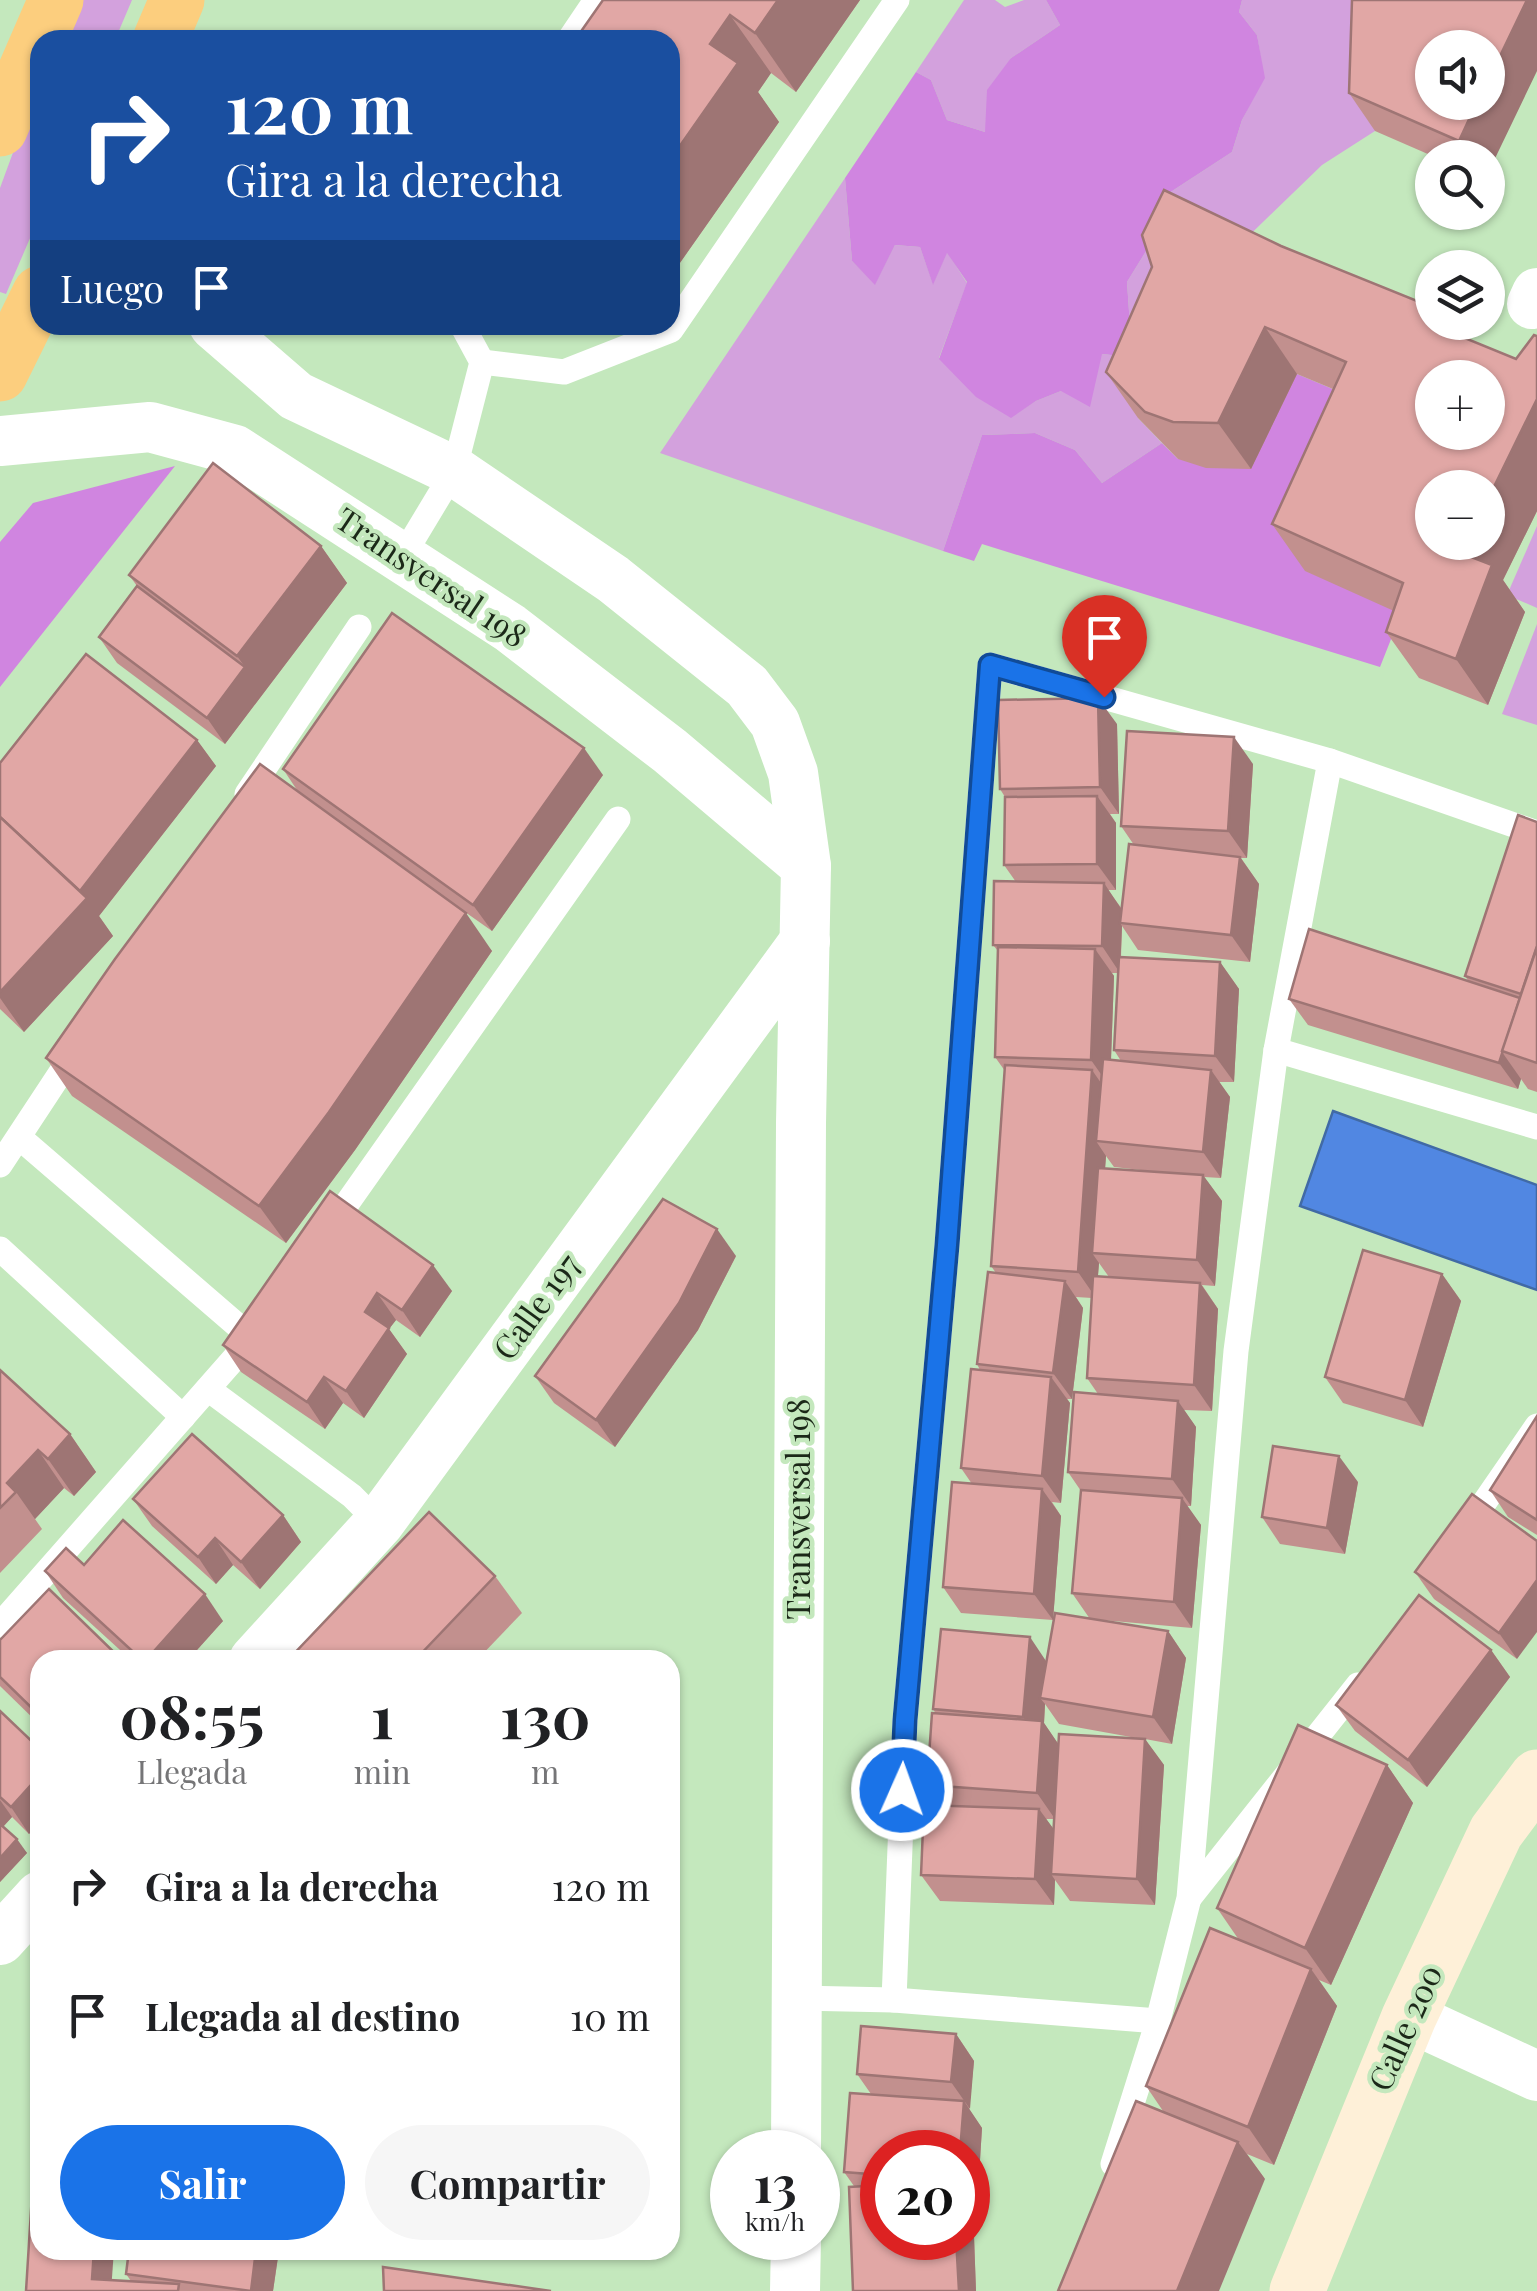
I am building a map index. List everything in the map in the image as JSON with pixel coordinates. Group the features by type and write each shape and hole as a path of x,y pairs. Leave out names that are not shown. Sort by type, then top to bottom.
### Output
{"highway":[{"path":"43,30 56,0"},
{"path":"164,30 176,0"},
{"path":"0,130 30,60"},
{"path":"0,374 30,313"}],"main road":[{"name":"Calle 200","path":"1297,2291 1409,2017 1496,1832 1537,1777"}],"street":[{"name":"Transversal 198","path":"226,335 296,396 454,471 613,579 747,686 776,723 793,774 806,866 800,1123 796,2130"},
{"name":"Transversal 198","path":"0,441 150,427 235,450 525,640 670,751 806,866"},
{"name":"Calle 197","path":"263,1650 379,1523 805,941"},
{"path":"0,1940 30,1907"},
{"path":"1409,2017 1537,2076"},
{"path":"796,2260 796,2291"}],"lane":[{"path":"576,30 596,0"},
{"path":"680,317 897,0"},
{"path":"400,559 454,471 482,362 467,335"},
{"path":"482,362 564,372 658,335"},
{"path":"238,808 359,627"},
{"path":"894,2000 905,1720 947,1245 990,665 1330,761 1537,832"},
{"path":"1104,2192 1158,2021 1189,1898 1236,1351 1276,1050 1330,761"},
{"path":"309,1257 618,819"},
{"path":"0,1164 94,1023"},
{"path":"1276,1050 1537,1127"},
{"path":"0,1625 258,1330 20,1138"},
{"path":"0,1249 183,1417"},
{"path":"208,1389 352,1496 379,1523"},
{"path":"1452,1550 1537,1426"},
{"path":"1189,1898 1377,1658"},
{"path":"797,1998 894,2000 1158,2021"}],"shaded area":[{"path":"69,0 132,0 119,30 58,30"},
{"path":"964,0 995,0 1005,7 1024,0 1046,0 1060,25 1011,58 985,132 947,120 931,80 916,72"},
{"path":"1046,0 1242,0 1239,12 1257,35 1265,78 1242,120 1232,152 1166,195 1159,230 1127,282 1130,326 1121,356 1102,354 1090,407 1061,391 1036,401 1011,418 976,397 939,359 967,282 947,253 933,285 920,247 895,245 875,285 852,261 845,178 916,72 931,80 947,120 985,132 987,90 1011,58 1060,25"},
{"path":"1242,0 1408,0 1379,23 1375,131 1322,165 1231,253 1138,418 1162,443 1102,483 1075,450 1035,433 982,435 943,551 660,453 845,178 852,261 875,284 895,245 920,247 933,284 947,252 967,283 939,358 1011,417 1061,391 1102,354 1121,356 1130,326 1127,282 1159,230 1166,195 1232,152 1242,120 1264,78 1257,35 1239,12"},
{"path":"30,106 30,238 6,294 0,292 0,188"},
{"path":"1297,374 1378,408 1401,614 1380,667 982,544 974,561 943,551 982,435 1035,433 1075,450 1102,483 1162,443 1178,459"},
{"path":"175,466 0,687 0,542 33,503"},
{"path":"1537,526 1537,608 1507,595"},
{"path":"1537,624 1537,725 1502,714"}],"water":[{"path":"1333,1111 1537,1185 1537,1290 1300,1206"}],"building":[{"path":"603,0 778,0 755,33 730,15 710,44 738,63 680,146 680,30 582,30"},
{"path":"1352,0 1527,0 1505,46 1505,30 1415,30 1415,120 1469,120 1459,140 1349,93"},
{"path":"1164,190 1281,246 1415,300 1415,340 1470,340 1516,359 1537,336 1537,399 1502,470 1415,470 1415,560 1479,560 1492,565 1456,659 1386,632 1403,583 1272,524 1346,362 1265,327 1218,423 1173,422 1145,412 1106,372 1152,267 1142,235"},
{"path":"213,463 321,546 237,656 129,575"},
{"path":"137,586 245,667 207,718 99,637"},
{"path":"392,613 584,748 473,905 283,769"},
{"path":"86,654 197,740 80,891 0,817 0,763"},
{"path":"1098,698 1100,787 1000,789 998,700"},
{"path":"1127,731 1234,737 1228,831 1121,826"},
{"path":"260,764 466,913 259,1206 46,1058"},
{"path":"1097,796 1097,864 1004,865 1005,797"},
{"path":"1518,815 1537,822 1537,946 1521,994 1465,976"},
{"path":"0,817 87,898 0,992"},
{"path":"1129,844 1240,857 1231,935 1120,923"},
{"path":"994,881 1104,883 1102,946 993,945"},
{"path":"1309,929 1520,998 1499,1063 1289,999"},
{"path":"998,947 1095,949 1091,1060 995,1057"},
{"path":"1537,947 1537,1063 1502,1051"},
{"path":"1119,957 1220,962 1215,1056 1114,1050"},
{"path":"1103,1059 1211,1070 1203,1152 1096,1141"},
{"path":"1005,1065 1092,1070 1078,1272 991,1266"},
{"path":"1098,1168 1203,1175 1197,1260 1092,1253"},
{"path":"330,1191 433,1265 402,1310 377,1293 365,1312 389,1328 346,1391 324,1377 307,1402 223,1345"},
{"path":"663,1199 717,1229 679,1303 596,1420 535,1376"},
{"path":"1363,1250 1442,1274 1405,1400 1325,1377"},
{"path":"988,1272 1065,1281 1053,1373 977,1364"},
{"path":"1093,1276 1200,1283 1194,1385 1087,1378"},
{"path":"971,1369 1051,1377 1042,1476 961,1468"},
{"path":"0,1370 70,1434 48,1459 38,1450 7,1483 16,1492 0,1508"},
{"path":"1074,1392 1178,1401 1172,1479 1068,1472"},
{"path":"1537,1416 1537,1520 1490,1490"},
{"path":"192,1434 283,1515 241,1562 215,1538 198,1557 133,1499"},
{"path":"1273,1446 1339,1456 1327,1528 1262,1517"},
{"path":"952,1482 1042,1489 1034,1594 943,1587"},
{"path":"1081,1490 1182,1498 1174,1602 1072,1593"},
{"path":"1472,1494 1537,1541 1537,1580 1499,1633 1415,1572"},
{"path":"429,1512 495,1576 425,1650 298,1650"},
{"path":"123,1520 205,1594 155,1650 131,1650 45,1571 66,1548 84,1565"},
{"path":"49,1589 112,1650 30,1650 30,1706 0,1677 0,1640"},
{"path":"1419,1595 1491,1650 1408,1760 1336,1705"},
{"path":"1055,1613 1168,1631 1153,1717 1040,1698"},
{"path":"941,1629 1030,1637 1023,1717 933,1709"},
{"path":"0,1711 30,1740 30,1786 11,1807 0,1797"},
{"path":"932,1713 1042,1721 1037,1793 927,1785"},
{"path":"1298,1725 1387,1765 1305,1948 1217,1908"},
{"path":"1059,1734 1145,1739 1137,1879 1051,1874"},
{"path":"924,1805 1039,1809 1035,1879 921,1875"},
{"path":"0,1824 17,1839 0,1858"},
{"path":"1210,1928 1311,1969 1248,2127 1146,2086"},
{"path":"861,2026 956,2034 951,2082 857,2074"},
{"path":"850,2093 964,2101 962,2130 860,2130 860,2173 844,2172"},
{"path":"1136,2101 1238,2142 1177,2291 1058,2291"},
{"path":"860,2186 860,2260 957,2260 959,2291 853,2291 849,2187"},
{"path":"30,2227 30,2260 93,2260 92,2279 179,2284 178,2291 26,2291"},
{"path":"128,2260 255,2260 251,2291 126,2274"},
{"path":"383,2267 551,2291 384,2291"}],"route":[{"path":"902,1790 990,665 1104,697"}]}
